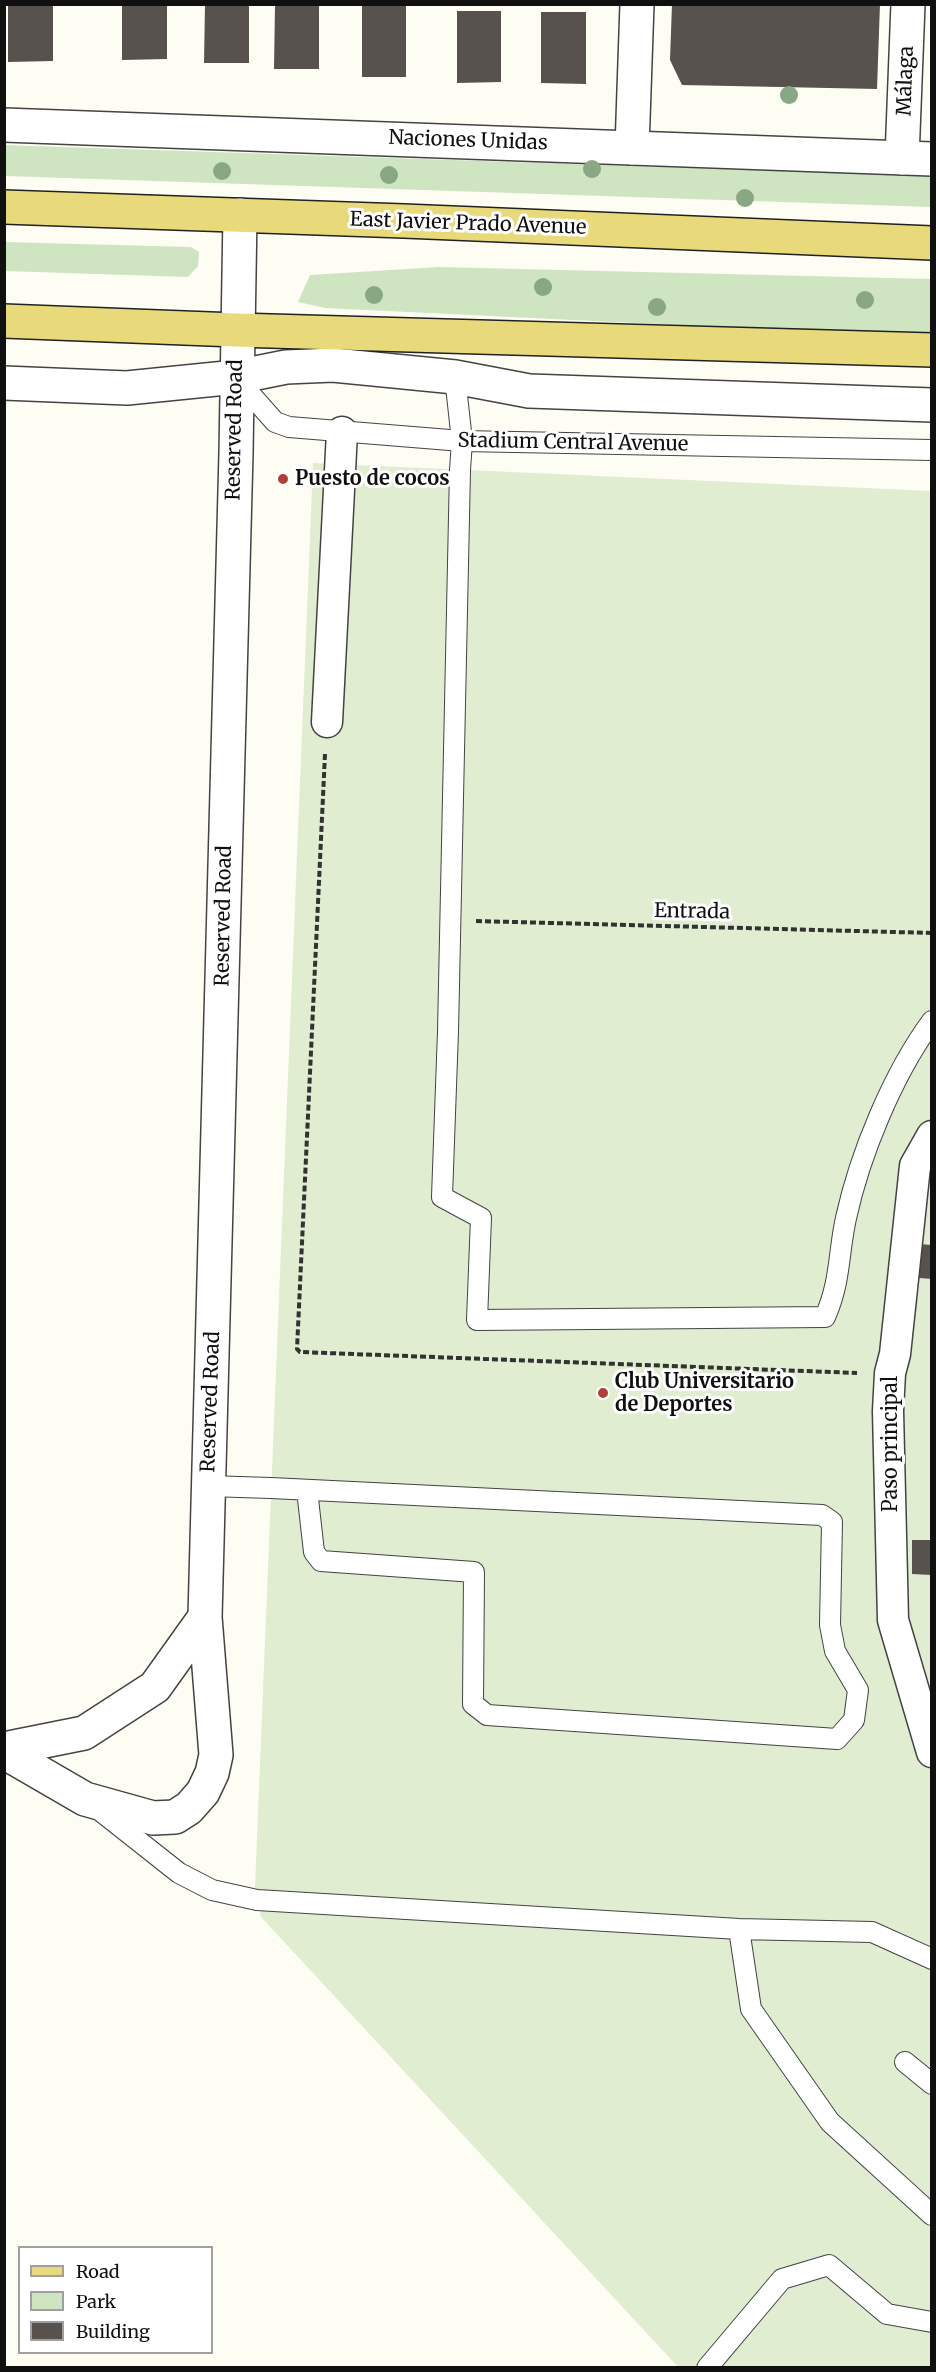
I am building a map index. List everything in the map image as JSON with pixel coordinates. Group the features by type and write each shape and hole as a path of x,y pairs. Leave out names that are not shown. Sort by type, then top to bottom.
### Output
{"main road":[{"name":"East Javier Prado Avenue","path":"4,207 932,243"},
{"path":"4,321 932,350"}],"street":[{"path":"632,148 638,4"},
{"name":"Málaga","path":"908,4 917,158"},
{"name":"Naciones Unidas","path":"4,125 917,158"},
{"name":"Reserved Road","path":"4,1751 85,1799 153,1818 175,1816 189,1808 203,1792 212,1773 216,1755 205,1617 236,453 236,330 240,215"},
{"path":"4,383 128,388 236,377 286,367 333,365 455,377 529,391 932,405"},
{"path":"327,722 342,432"},
{"name":"Paso principal","path":"932,1136 915,1166 895,1354 890,1373 888,1411 893,1620 932,1752"},
{"name":"Reserved Road","path":"4,1751 84,1733 155,1687 205,1617"}],"lane":[{"name":"Stadium Central Avenue","path":"236,377 275,422 289,427 462,441 932,450"},
{"path":"455,377 462,441 442,1197 481,1218 477,1320 825,1317 835,1294 846,1219 869,1137 919,1038 932,1021"},
{"path":"208,1486 307,1490 822,1515 832,1522 830,1625 835,1652 858,1690 854,1720 837,1739 488,1715 473,1704 474,1572 321,1561 314,1552 307,1490"},
{"path":"85,1799 179,1873 212,1890 258,1900 739,1929 872,1932 932,1959"},
{"path":"739,1929 751,2009 830,2122 932,2215"},
{"path":"905,2062 932,2084"},
{"path":"707,2367 782,2279 829,2265 887,2314 932,2322"}],"path":[{"name":"Entrada","path":"451,921 932,933"}],"green space":[{"path":"4,145 931,176 931,207 5,176"},
{"path":"5,242 191,247 199,252 198,266 188,277 5,271"},
{"path":"439,267 931,279 931,336 325,308 298,302 310,275"},
{"name":"Club Universitario de Deportes","path":"313,463 931,491 931,2367 678,2367 261,1917 255,1887"}],"building":[{"path":"8,4 53,4 53,61 8,62"},
{"path":"205,4 249,4 249,63 204,63"},
{"path":"672,4 880,4 877,89 682,85 670,60"},
{"path":"122,5 167,5 167,59 122,60"},
{"path":"275,5 319,5 319,69 274,69"},
{"path":"362,5 406,5 406,77 362,77"},
{"path":"457,11 501,11 501,82 457,83"},
{"path":"541,12 586,12 586,84 541,83"},
{"path":"919,1244 932,1245 932,1279 919,1278"},
{"path":"912,1540 932,1540 932,1575 912,1574"}],"place":[{"name":"Puesto de cocos","path":"283,479"},
{"name":"Club Universitario de Deportes","path":"603,1393"}]}
